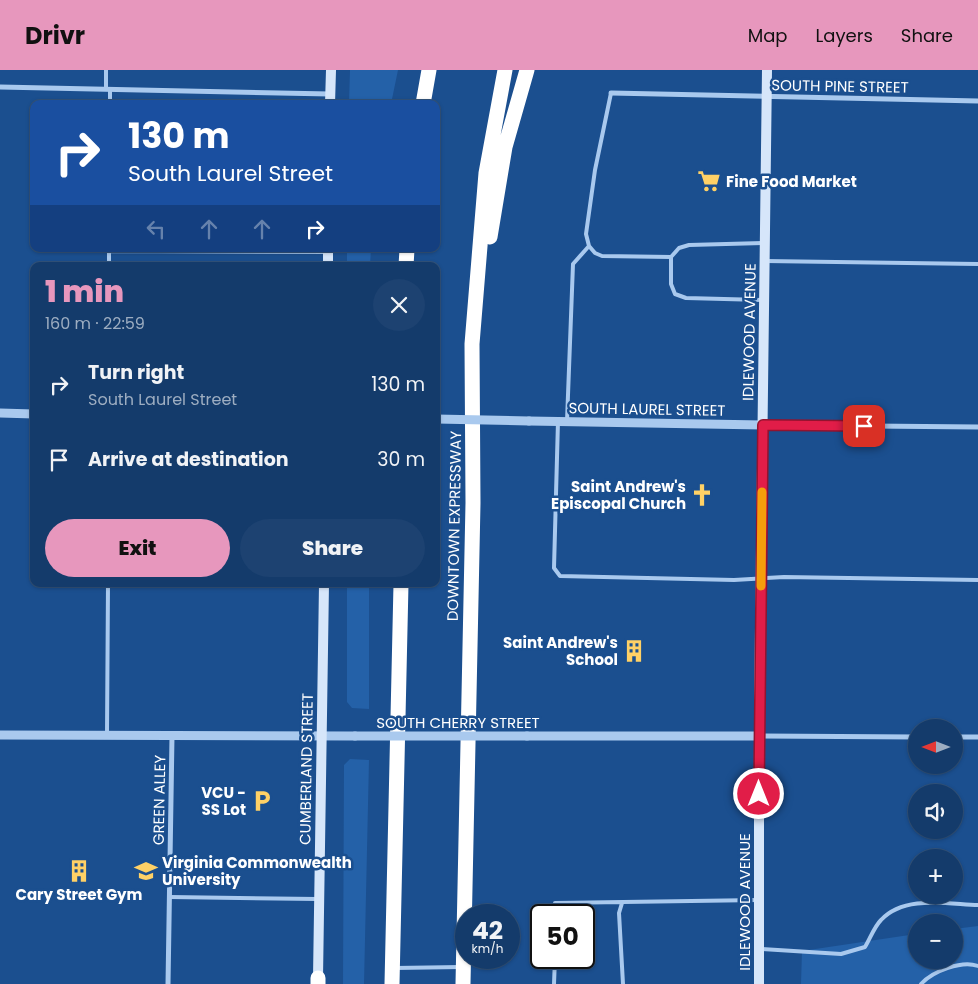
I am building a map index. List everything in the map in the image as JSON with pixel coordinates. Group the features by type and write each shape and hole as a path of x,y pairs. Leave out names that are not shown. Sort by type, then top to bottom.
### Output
{"highway":[{"name":"DOWNTOWN EXPRESSWAY","path":"465,904 473,502 472,344 486,173 505,70"},
{"path":"472,344 505,147 527,70"},
{"path":"424,100 428,71"},
{"path":"392,984 401,587"},
{"name":"DOWNTOWN EXPRESSWAY","path":"463,984 464,969"}],"main road":[{"path":"330,99 331,70"},
{"name":"IDLEWOOD AVENUE","path":"759,984 759,736 767,70"},
{"name":"CUMBERLAND STREET","path":"318,982 324,587"}],"street":[{"path":"0,87 108,89 330,99"},
{"name":"SOUTH PINE STREET","path":"611,93 978,101"},
{"path":"0,414 30,414"},
{"name":"SOUTH LAUREL STREET","path":"440,419 978,427"},
{"name":"SOUTH CHERRY STREET","path":"0,735 908,737"},
{"name":"GREEN ALLEY","path":"168,984 172,736"},
{"path":"963,737 978,737"}],"lane":[{"path":"106,70 109,100"},
{"path":"611,93 594,170 586,234 589,246 594,253 602,256 671,257"},
{"path":"764,300 686,298 675,294 671,284 671,257 679,248 689,245 765,243"},
{"path":"589,246 573,264 554,568 560,576 734,580 761,578 978,580"},
{"path":"765,261 978,264"},
{"path":"107,736 108,587"},
{"path":"170,897 320,900"},
{"path":"555,904 622,903 633,900 759,900"},
{"path":"622,903 619,913 623,984"},
{"path":"759,949 841,954 865,948 880,921 900,906 929,903 978,905"},
{"path":"921,984 949,968 970,963 978,966"},
{"path":"393,968 455,966"},
{"path":"554,984 555,969"}],"shaded area":[{"path":"350,70 398,70 392,100 349,100"},
{"path":"347,252 371,252 370,262 347,262"},
{"path":"347,587 369,587 369,709 352,708 347,702"},
{"path":"350,759 369,760 364,984 343,984 344,765"},
{"path":"978,926 978,984 801,984 802,951 908,935 908,969 963,969 963,928"}],"slow traffic":[{"path":"761,586 762,492"}],"place":[{"name":"Fine Food Market","path":"709,181"},
{"name":"Saint Andrew's Episcopal Church","path":"702,495"},
{"name":"Saint Andrew's School","path":"634,651"},
{"name":"VCU - SS Lot","path":"262,801"},
{"name":"Cary Street Gym","path":"79,871"},
{"name":"Virginia Commonwealth University","path":"146,871"}],"route":[{"path":"759,794 763,425 864,426"}]}
